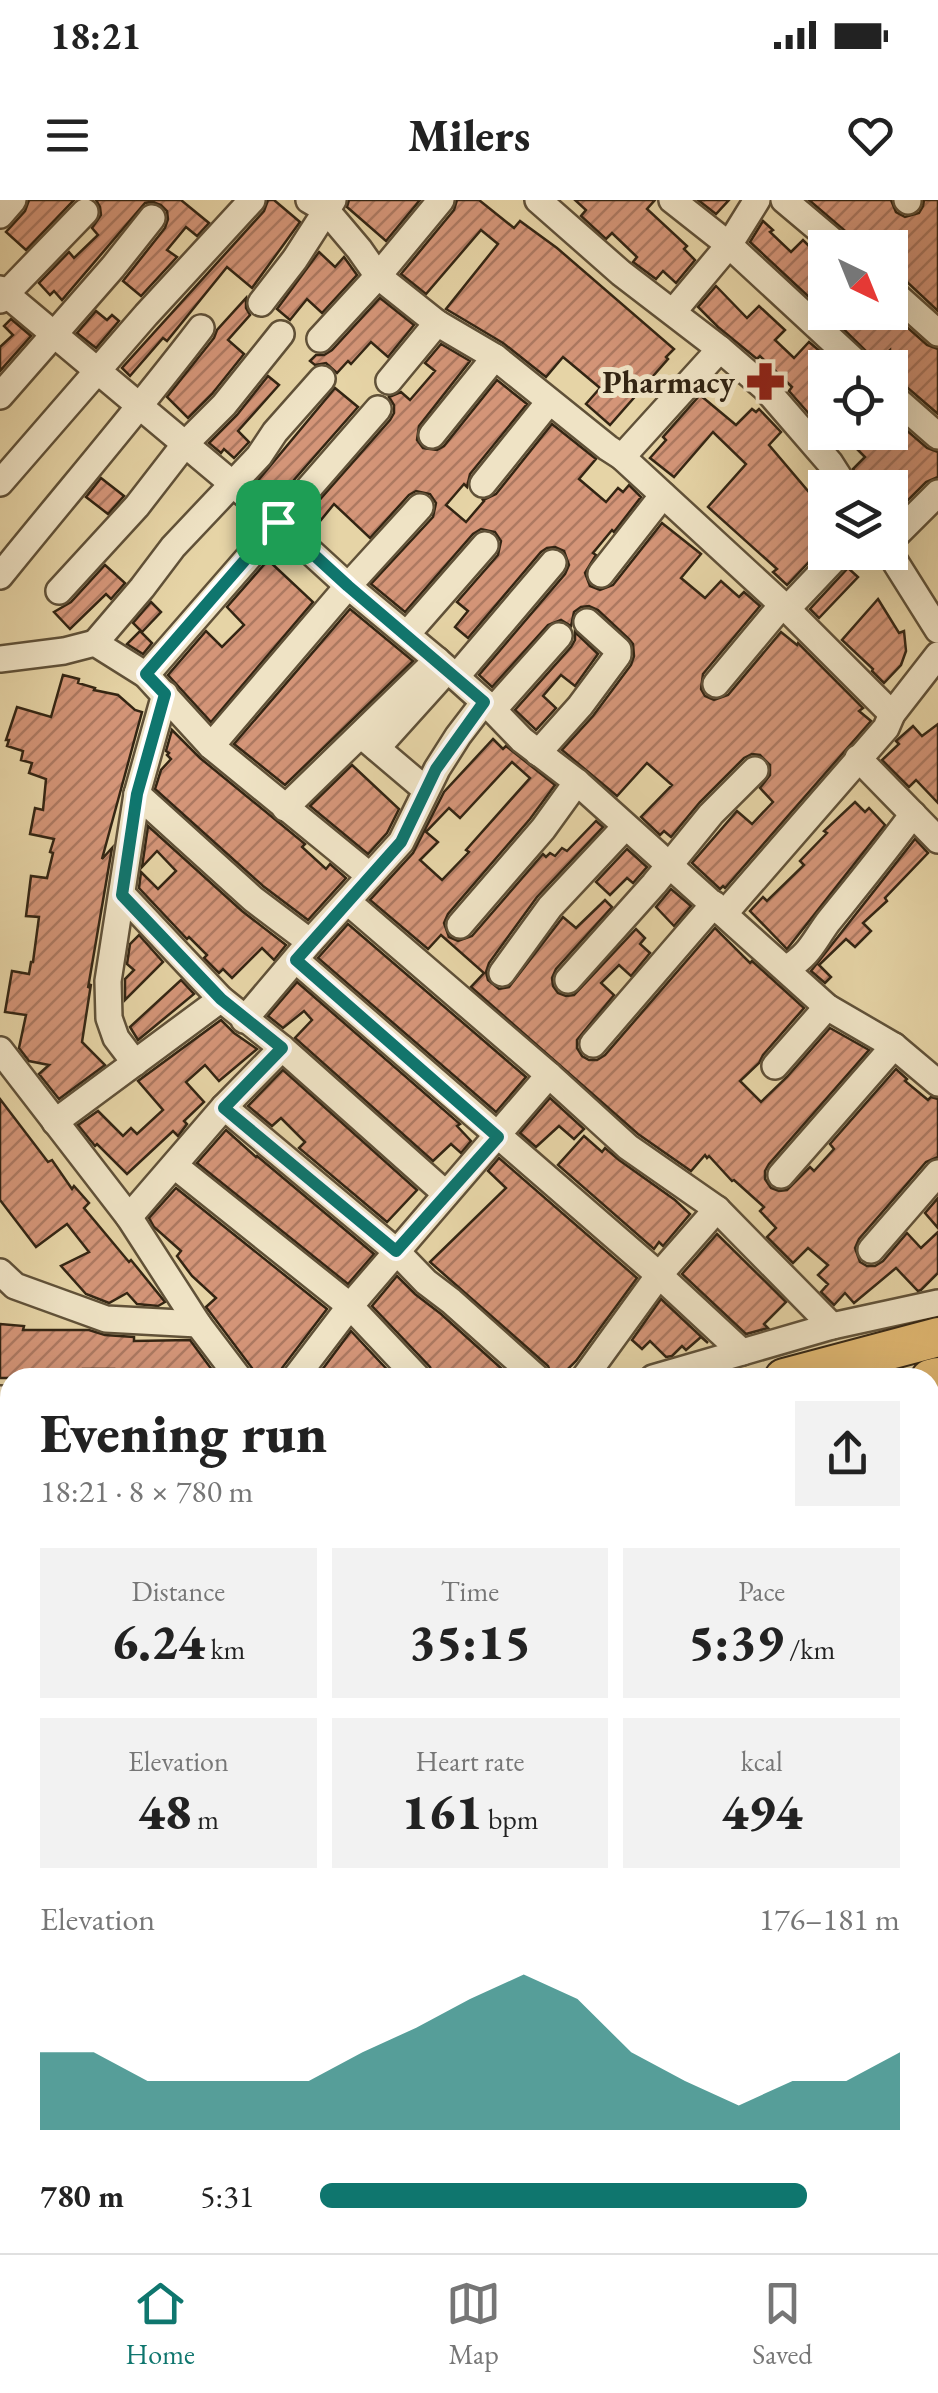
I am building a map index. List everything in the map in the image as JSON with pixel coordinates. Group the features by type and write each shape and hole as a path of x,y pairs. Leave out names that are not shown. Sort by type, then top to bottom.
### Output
{"highway":[{"path":"822,1368 938,1337"}],"street":[{"path":"0,215 13,200"},
{"path":"0,483 252,200"},
{"path":"320,340 441,200"},
{"path":"538,200 621,273 765,388 833,470"},
{"path":"672,200 730,245 843,350"},
{"path":"674,312 730,245 757,200"},
{"path":"784,200 820,230"},
{"path":"261,303 295,259 323,203 378,276 437,323 495,358 622,457 784,607 892,714"},
{"path":"85,212 2,294 278,522 827,1006 894,1046 938,1082"},
{"path":"0,396 152,218"},
{"path":"908,306 938,333"},
{"path":"389,380 437,323"},
{"path":"0,576 142,406 201,328"},
{"path":"59,591 137,506 281,334"},
{"path":"622,457 720,350"},
{"path":"432,434 495,358"},
{"path":"0,658 64,651 95,643 173,547 259,456 322,379"},
{"path":"483,484 550,402"},
{"path":"146,674 378,408"},
{"path":"908,410 938,436"},
{"path":"908,524 938,493"},
{"path":"601,574 664,495"},
{"path":"210,746 420,507"},
{"path":"407,634 485,545"},
{"path":"284,808 368,741 447,669 553,562"},
{"path":"716,684 822,570"},
{"path":"900,570 938,630"},
{"path":"538,754 618,655 615,644 587,622"},
{"path":"244,1020 401,842 446,754 559,636"},
{"path":"95,643 146,674 210,746 370,876"},
{"path":"592,1044 886,728 892,714 938,655"},
{"path":"135,1063 116,1038 108,1009 108,981 137,794 165,694"},
{"path":"368,741 426,790"},
{"path":"858,758 938,840"},
{"path":"568,980 711,814 755,770"},
{"path":"460,925 543,829 577,782"},
{"path":"137,794 498,1137 742,1352"},
{"path":"786,969 810,951 825,926 913,814"},
{"path":"502,973 550,906 625,826"},
{"path":"122,895 221,999 446,1194"},
{"path":"348,902 550,1075 628,1148 716,1209 832,1326"},
{"path":"56,1122 221,999"},
{"path":"775,1066 827,1006"},
{"path":"781,1176 894,1046"},
{"path":"129,1216 282,1048"},
{"path":"0,1050 129,1216 198,1324 231,1368"},
{"path":"303,1368 396,1251 550,1075"},
{"path":"224,1108 396,1251 526,1368"},
{"path":"175,1166 350,1306 409,1368"},
{"path":"871,1250 938,1172"},
{"path":"591,1368 659,1275 716,1209"},
{"path":"0,1272 15,1286 106,1319 198,1324"},
{"path":"687,1368 832,1326 938,1303"}],"building":[{"path":"29,200 74,200 26,250 6,232 25,211"},
{"path":"96,200 181,200 209,223 197,236 186,227 167,250 177,257 141,296 123,281 168,219 161,205 145,203 62,300 54,291 50,295 39,283 69,252 74,258 98,235 92,228 101,215"},
{"path":"268,200 274,200 300,222 252,288 227,267 167,341 163,338 130,376 122,368 264,211"},
{"path":"349,200 420,200 386,241 347,207"},
{"path":"457,200 479,200 514,228 520,221 674,349 610,425 586,404 600,388 563,357 546,377 503,343 446,309 498,244 481,230 426,294 401,274 454,210"},
{"path":"575,200 655,200 647,209 687,246 684,249 695,260 676,283 663,271 656,279 633,262 637,257 612,233 606,239 581,216 586,210"},
{"path":"698,200 729,200 716,214"},
{"path":"809,200 891,200 896,212 905,217 919,213 924,200 938,200 938,311 908,283 908,230 844,230"},
{"path":"763,221 791,252 803,240 808,245 808,296 750,242"},
{"path":"319,252 335,267 344,257 357,275 322,313 307,299 290,320 277,309"},
{"path":"716,286 747,318 759,306 785,330 775,340 794,358 809,342 818,350 808,350 808,413 789,391 792,387 760,356 757,359 698,307"},
{"path":"246,298 250,315 228,340 244,354 188,418 167,397"},
{"path":"380,298 414,325 388,357 371,342 337,373 326,363 315,365 310,361 332,350"},
{"path":"96,311 107,320 112,315 119,321 96,348 77,333"},
{"path":"11,319 31,336 0,371 0,347 13,335 4,326"},
{"path":"908,328 927,345 938,349 938,414 908,388 908,350 865,350 844,330"},
{"path":"441,344 470,361 419,426 417,440 423,448 437,450 444,446 497,380 527,404 470,474 467,487 464,484 446,505 466,522 483,500 496,494 552,424 596,459 579,479 606,502 618,488 623,492 629,485 641,497 593,553 596,555 585,573 590,586 600,590 613,585 662,523 701,554 681,578 705,598 721,581 739,597 744,592 760,606 703,674 701,689 705,696 714,700 728,695 781,632 798,643 863,708 859,711 871,721 725,888 720,889 692,863 737,811 752,824 773,802 760,788 770,775 770,765 760,755 744,758 671,837 664,831 660,835 641,817 672,785 647,763 617,796 562,750 593,716 634,656 633,644 598,610 581,607 574,612 571,626 561,620 548,625 492,687 479,675 565,574 569,565 564,551 555,547 541,552 468,638 455,627 468,611 457,602 498,555 501,541 495,532 481,529 473,534 405,612 371,584 433,517 436,503 430,494 416,491 409,495 370,538 334,504 312,531 301,521 390,420 394,405 389,397 401,392 410,400 435,371 425,363"},
{"path":"268,376 279,385 238,431 249,442 234,458 224,449 221,453 209,443"},
{"path":"335,388 358,407 278,498 256,483"},
{"path":"700,395 736,425 752,409 759,409 781,432 769,445 808,491 808,563 787,585 773,572 777,569 708,507 746,464 713,432 674,477 650,458 666,440 663,437"},
{"path":"908,432 938,452 938,477 926,482 908,500 908,470 854,470 865,457 858,450 908,450"},
{"path":"101,478 124,496 108,514 86,497"},
{"path":"268,560 313,602 211,722 168,675 206,631 222,647 244,625 227,607"},
{"path":"105,565 125,583 111,599 106,594 70,629 54,612 71,602"},
{"path":"846,570 858,577 819,618 810,609"},
{"path":"878,599 899,633 904,631 906,651 901,665 884,683 842,640"},
{"path":"151,602 161,612 142,632 133,623"},
{"path":"350,609 413,661 285,785 234,744"},
{"path":"140,631 152,643 143,654 127,644"},
{"path":"575,632 598,654 575,686 561,675 543,696 556,708 536,730 515,710 571,647"},
{"path":"63,675 79,679 78,683 94,690 118,695 142,712 102,859 112,848 82,1042 105,1065 59,1099 39,1074 49,1065 29,1061 19,1048 26,1015 5,1012 12,971 29,974 33,962 39,917 26,916 31,876 47,878 54,839 30,834 35,808 43,810 46,779 29,773 32,763 21,760 23,751 7,746 6,740 17,707 51,717"},
{"path":"938,724 938,803 916,780 909,787 882,760 913,726 922,736"},
{"path":"172,730 200,758 305,844 302,847 326,869 330,864 346,878 308,920 263,886 155,789 161,770 171,759 166,751"},
{"path":"493,739 555,785 448,914 444,923 449,937 458,941 472,936 543,854 555,856 562,848 567,851 596,821 603,827 537,897 486,972 488,980 499,989 509,987 563,917 576,928 605,900 612,907 556,969 552,978 558,993 574,995 636,929 645,938 640,944 650,953 631,976 619,965 601,983 614,995 577,1040 582,1056 597,1060 605,1055 715,928 804,1008 740,1081 761,1102 830,1028 869,1050 769,1164 765,1179 771,1188 787,1190 810,1167 814,1171 834,1149 830,1144 896,1069 928,1100 938,1099 938,1157 926,1162 855,1248 860,1262 875,1266 907,1233 921,1248 938,1232 938,1273 921,1290 896,1268 854,1303 845,1293 834,1305 821,1292 828,1284 818,1275 828,1265 808,1248 793,1263 767,1237 776,1228 760,1211 764,1207 709,1156 705,1155 691,1171 638,1134 471,987 484,973 441,935 428,949 370,900 413,853 444,792","holes":["512,762 530,778 442,880 420,860 438,842 426,832 449,808 460,818"]},
{"path":"352,765 399,809 387,833 368,854 310,806"},
{"path":"855,802 865,812 869,808 885,825 787,949 750,911 763,897 767,901 804,865 800,861 827,833 824,831"},
{"path":"148,826 286,945 274,960 262,948 232,978 223,969 219,973 204,958 207,955 139,888 141,872 158,889 176,871 157,851 142,867"},
{"path":"915,839 928,853 863,923 871,931 855,947 846,939 819,965 831,977 825,983 811,971"},
{"path":"627,849 647,867 633,883 627,878 610,895 596,882"},
{"path":"671,889 691,906 674,926 656,907"},
{"path":"348,924 526,1077 496,1112 318,958"},
{"path":"139,935 163,962 125,1000 125,979 134,970 127,964 130,944"},
{"path":"181,980 194,994 138,1040 130,1027"},
{"path":"297,982 460,1124 457,1126 471,1141 461,1153 451,1144 433,1161 295,1038 312,1020 304,1011 283,1028 268,1016"},
{"path":"221,1020 257,1049 219,1081 205,1065 186,1082 204,1102 184,1121 187,1124 178,1136 173,1131 127,1174 78,1125 98,1111 123,1136 131,1128 137,1134 163,1110 138,1081"},
{"path":"283,1070 417,1190 387,1222 299,1148 305,1142 281,1118 272,1126 248,1106"},
{"path":"550,1098 584,1129 574,1139 559,1126 536,1147 520,1133"},
{"path":"0,1099 48,1162 52,1160 72,1189 74,1186 89,1203 84,1208 165,1302 158,1306 137,1304 127,1293 109,1303 86,1294 61,1266 89,1252 67,1224 36,1247 0,1200"},
{"path":"226,1130 374,1254 348,1284 197,1163"},
{"path":"584,1136 690,1214 663,1246 659,1242 654,1249 558,1165"},
{"path":"499,1158 637,1278 569,1368 549,1368 430,1262 506,1188 488,1171"},
{"path":"176,1188 327,1309 282,1368 252,1368 206,1307 216,1298 192,1276 177,1256 181,1251 149,1218"},
{"path":"938,1198 938,1228 925,1213"},
{"path":"717,1234 786,1302 764,1324 768,1328 746,1334 682,1274"},
{"path":"397,1276 501,1368 430,1368 372,1306"},
{"path":"661,1299 708,1343 701,1337 686,1350 682,1346 666,1357 650,1341 642,1349 632,1340"},
{"path":"0,1324 24,1326 23,1330 89,1330 134,1337 134,1341 190,1340 211,1368 0,1368"},
{"path":"351,1331 386,1368 323,1368"}],"place":[{"name":"Pharmacy","path":"765,382"}],"route":[{"path":"278,522 484,702 436,769 401,842 296,960 498,1137 396,1251 224,1108 282,1048 221,999 122,895 137,794 165,694 146,674 278,522"}]}
